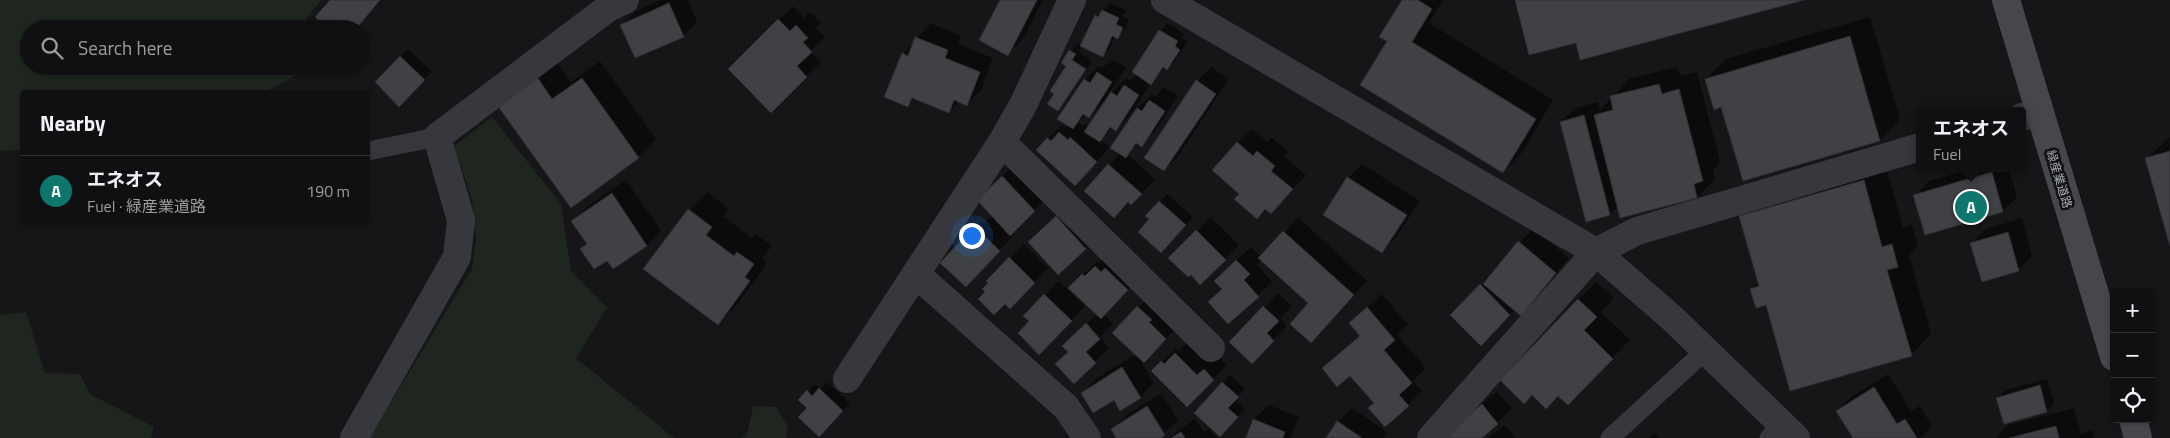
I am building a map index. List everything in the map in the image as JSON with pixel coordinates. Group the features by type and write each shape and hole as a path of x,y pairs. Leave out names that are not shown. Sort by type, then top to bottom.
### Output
{"main road":[{"name":"緑産業道路","path":"2006,0 2031,115 2110,345"},
{"path":"2134,423 2138,438"}],"street":[{"path":"354,438 457,258 461,220 437,137 608,8 625,0"},
{"path":"847,379 1002,142 1023,105 1072,0"},
{"path":"1165,0 1596,252 1673,319 1783,434"},
{"path":"1002,142 1211,348"},
{"path":"1431,438 1596,252 1637,231 1916,149"},
{"path":"916,274 1066,407 1087,438"}],"lane":[{"path":"370,151 437,137"},
{"path":"1610,438 1705,351"}],"shaded area":[{"path":"0,0 321,0 306,20 20,20 20,75 296,75 269,90 20,90 20,150 0,151"},
{"path":"492,117 561,204 571,271 607,308 576,358 674,438 369,438 472,269 476,239 472,200 454,146"},
{"path":"26,312 45,373 80,374 90,394 154,427 151,438 0,438 0,315"},
{"path":"753,406 776,407 788,427 786,438 742,438 747,434"}],"building":[{"path":"330,0 380,0 363,20 318,20 315,17"},
{"path":"1000,0 1037,0 1008,56 979,40"},
{"path":"1402,0 1418,0 1432,9 1412,42 1536,119 1503,173 1360,85 1387,41 1379,37"},
{"path":"1515,0 1804,0 1580,60 1576,43 1529,55"},
{"path":"669,3 684,37 635,58 620,25"},
{"path":"1102,10 1119,18 1116,24 1123,28 1118,39 1112,36 1103,57 1080,46 1095,15 1098,17"},
{"path":"778,19 790,31 796,25 808,38 803,42 812,52 797,66 807,77 771,113 728,69"},
{"path":"1159,30 1178,41 1175,46 1180,50 1167,70 1163,67 1151,85 1132,72"},
{"path":"1850,36 1880,141 1743,181 1721,107 1714,110 1705,79"},
{"path":"915,37 948,50 945,58 980,72 967,106 954,100 949,113 912,98 908,107 884,97 902,53 908,56"},
{"path":"1069,50 1076,54 1072,60 1086,69 1058,111 1047,104 1054,94 1050,91 1066,66 1061,63"},
{"path":"400,56 425,80 399,107 375,82"},
{"path":"1097,72 1112,82 1089,118 1083,114 1073,129 1057,119 1084,79 1090,83"},
{"path":"535,74 552,99 582,78 639,158 571,208 495,102"},
{"path":"1196,80 1216,94 1164,171 1144,158"},
{"path":"1659,84 1662,94 1679,89 1703,181 1694,184 1697,198 1620,218 1594,115 1613,110 1610,96"},
{"path":"1124,85 1139,95 1116,131 1110,127 1100,142 1084,132 1111,92 1117,96"},
{"path":"1149,100 1165,111 1142,147 1136,143 1126,158 1110,148 1137,108 1142,111"},
{"path":"1584,115 1610,215 1586,222 1560,122"},
{"path":"1059,132 1068,140 1070,137 1097,162 1075,186 1036,150 1047,138 1051,141"},
{"path":"1237,142 1253,156 1257,151 1275,166 1271,171 1293,189 1271,214 1265,209 1257,219 1234,199 1239,194 1212,170"},
{"path":"2170,151 2170,246 2145,158"},
{"path":"1108,164 1142,194 1131,205 1128,202 1114,218 1084,191"},
{"path":"1992,172 2003,212 1925,235 1913,195"},
{"path":"1002,176 1035,211 1010,236 977,200"},
{"path":"1347,177 1407,215 1382,253 1323,215"},
{"path":"1864,180 1882,247 1892,244 1898,267 1887,270 1912,356 1790,391 1766,305 1756,308 1750,289 1759,286 1739,216"},
{"path":"612,193 647,246 613,269 607,261 594,269 580,249 587,244 571,221"},
{"path":"1159,201 1186,225 1161,253 1138,232 1149,219 1145,216"},
{"path":"688,209 712,227 706,235 734,256 737,252 754,264 745,277 750,281 718,325 643,269"},
{"path":"1056,216 1086,249 1058,275 1028,242"},
{"path":"977,229 1000,251 966,287 940,263 966,235 969,237"},
{"path":"1196,230 1226,260 1200,285 1191,275 1188,277 1168,258"},
{"path":"1283,231 1354,295 1311,343 1290,324 1308,303 1258,258"},
{"path":"2008,232 2019,271 1982,282 1970,243"},
{"path":"1518,241 1556,273 1521,316 1483,284"},
{"path":"1009,257 1035,283 1010,309 1005,304 994,315 978,299 985,292 982,289 988,283 986,281"},
{"path":"1236,260 1250,274 1244,280 1259,297 1228,324 1208,302 1222,289 1214,281"},
{"path":"1095,266 1101,272 1105,268 1128,290 1101,319 1068,288 1082,274 1085,276"},
{"path":"1480,284 1510,315 1481,346 1450,315"},
{"path":"1044,294 1072,321 1039,355 1018,333 1029,321 1023,316"},
{"path":"1578,299 1597,317 1584,330 1613,359 1568,405 1558,396 1546,409 1532,395 1524,404 1500,380"},
{"path":"1137,306 1152,320 1149,322 1166,339 1144,363 1112,333"},
{"path":"1263,306 1279,321 1267,333 1274,341 1252,364 1229,342"},
{"path":"1367,307 1395,340 1384,350 1412,383 1399,395 1409,406 1385,427 1368,408 1374,403 1350,376 1337,387 1322,368 1360,336 1349,323"},
{"path":"1086,323 1100,339 1086,352 1096,363 1074,384 1055,364 1068,352 1062,346"},
{"path":"1175,353 1197,375 1204,369 1214,380 1187,407 1151,371 1161,361 1164,364"},
{"path":"1122,367 1141,398 1120,411 1114,400 1093,413 1081,393"},
{"path":"1222,382 1239,397 1228,408 1238,417 1220,437 1194,413"},
{"path":"2040,385 2047,412 2004,424 1996,398"},
{"path":"1874,387 1897,424 1905,419 1917,438 1853,438 1836,411"},
{"path":"819,388 843,411 819,437 798,417 807,408 798,400 807,390 812,396"},
{"path":"1482,404 1498,424 1482,438 1442,438"},
{"path":"1147,406 1165,435 1161,438 1116,438 1111,429"},
{"path":"1253,419 1285,432 1283,438 1246,438"},
{"path":"1337,421 1362,438 1326,438"},
{"path":"2056,426 2059,438 2009,438"},
{"path":"1181,432 1185,438 1171,438"}],"place":[{"name":"エネオス","path":"1971,207"}]}
